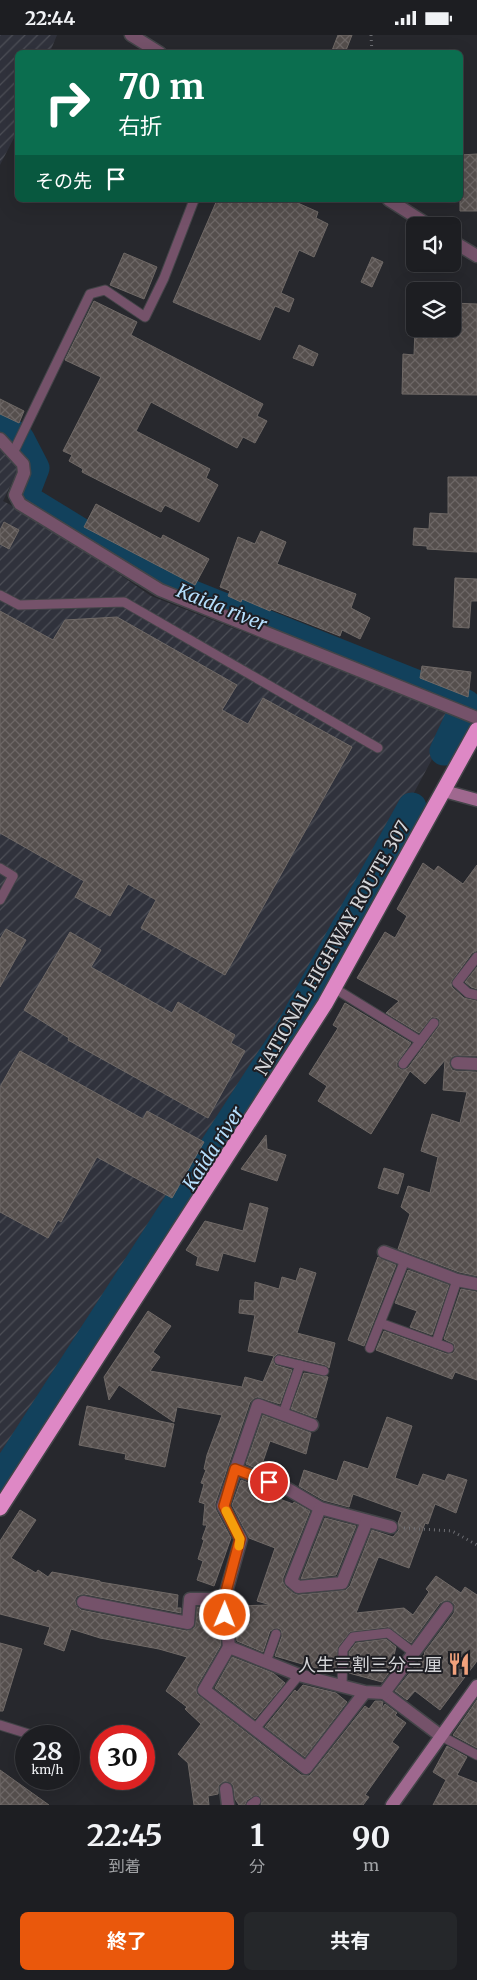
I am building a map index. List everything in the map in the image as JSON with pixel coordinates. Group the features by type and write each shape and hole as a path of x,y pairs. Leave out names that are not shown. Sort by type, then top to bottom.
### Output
{"highway":[{"name":"NATIONAL HIGHWAY ROUTE 307","path":"0,1507 247,1128 334,987 477,730"}],"street":[{"path":"136,36 156,50"},
{"path":"392,202 416,217"},
{"path":"461,246 477,256"},
{"path":"0,439 15,450 23,464 24,473 15,495 20,504 160,590 468,714"},
{"path":"444,791 477,800"},
{"path":"457,1063 477,1064"},
{"path":"384,1252 457,1280 477,1285"},
{"path":"312,1425 258,1405 224,1506 240,1539 224,1599 229,1647 204,1690 306,1768 364,1692"},
{"path":"235,1469 286,1489 320,1508 391,1527"},
{"path":"320,1508 291,1581 298,1587 342,1583 367,1521"},
{"path":"83,1602 188,1623 190,1599 224,1599"},
{"path":"384,1693 447,1609"},
{"path":"229,1647 299,1675 364,1692 384,1693 441,1736"},
{"path":"392,1805 476,1690"},
{"path":"226,1789 228,1805"}],"lane":[{"path":"15,450 90,294 105,290 145,317 164,278 193,202"},
{"path":"0,595 19,605 124,602 378,748"},
{"path":"0,868 13,876 0,899"},
{"path":"477,957 457,983 468,993 477,995"},
{"path":"334,987 420,1041"},
{"path":"403,1065 434,1023"},
{"path":"370,1348 405,1260"},
{"path":"436,1343 457,1280"},
{"path":"380,1323 449,1348"},
{"path":"280,1360 324,1371"},
{"path":"283,1414 300,1365"},
{"path":"342,1686 343,1650 353,1637 388,1633 414,1653"},
{"path":"266,1662 276,1634"},
{"path":"255,1729 299,1675"},
{"path":"0,1725 15,1730"},
{"path":"441,1736 477,1755"}],"path":[{"path":"371,35 372,50"},
{"path":"391,1527 452,1531 477,1545"}],"shaded area":[{"path":"0,35 57,35 51,50 15,50 15,136 0,165"},
{"path":"0,448 19,468 3,501 43,522 151,596 445,711 452,722 288,1027 0,1470"}],"building":[{"path":"338,35 352,35 346,50 332,50"},
{"path":"477,154 477,211 460,211 460,202 463,202 463,155"},
{"path":"216,202 296,202 318,212 316,218 328,224 314,257 299,250 281,293 294,299 289,312 275,306 260,340 173,302"},
{"path":"124,253 157,267 144,299 110,285"},
{"path":"372,257 383,262 372,287 361,282"},
{"path":"94,301 137,322 131,335 263,404 257,416 267,421 255,443 243,437 237,448 151,402 136,431 210,469 206,478 218,485 199,522 165,505 161,512 82,472 83,469 69,461 72,455 63,451 101,377 65,360"},
{"path":"461,303 477,304 477,395 402,394 403,354 414,355 415,337 461,337"},
{"path":"299,345 318,354 313,366 293,358"},
{"path":"0,399 24,411 19,423 0,414"},
{"path":"448,477 477,477 477,552 427,549 427,546 413,545 414,528 429,529 430,513 448,514"},
{"path":"96,504 161,539 163,535 209,559 195,585 84,527"},
{"path":"4,522 19,530 9,549 0,544 0,530"},
{"path":"261,531 286,542 277,564 356,594 351,608 370,618 360,639 342,630 340,636 271,609 270,611 242,599 241,602 228,596 230,591 220,587 238,537 255,544"},
{"path":"455,578 477,579 477,601 471,601 469,628 453,627"},
{"path":"0,611 53,640 65,620 117,617 237,685 222,710 248,724 263,698 352,747 225,975 141,928 156,900 128,884 110,916 75,897 84,881 0,833"},
{"path":"422,666 471,672 468,697 420,678"},
{"path":"423,863 434,871 438,866 463,884 477,865 477,951 472,953 451,982 452,987 464,998 477,1001 477,1056 454,1056 449,1063 452,1070 477,1072 477,1276 459,1272 398,1249 410,1214 401,1207 408,1186 430,1193 438,1157 421,1151 432,1114 460,1123 467,1092 443,1090 445,1060 425,1084 410,1071 371,1134 318,1101 327,1086 309,1074 338,1028 333,1025 345,1003 411,1043 397,1063 397,1067 402,1070 408,1068 439,1026 440,1020 432,1017 419,1033 386,1013 399,1001 357,978 385,932 395,938 407,916 397,909"},
{"path":"6,929 26,940 0,987 0,939"},
{"path":"70,932 101,950 91,967 172,1013 178,1002 235,1035 231,1043 245,1051 208,1118 68,1040 69,1038 24,1010"},
{"path":"477,967 477,989 465,982"},
{"path":"20,1051 143,1119 147,1111 204,1142 172,1198 97,1157 61,1222 58,1220 48,1238 0,1212 0,1087"},
{"path":"266,1135 267,1149 286,1155 277,1181 241,1169"},
{"path":"384,1168 404,1174 398,1194 378,1188"},
{"path":"250,1203 268,1208 255,1262 223,1253 218,1271 196,1265 198,1257 186,1250 205,1221 243,1231"},
{"path":"378,1257 396,1265 364,1346 348,1340"},
{"path":"300,1268 316,1273 297,1333 335,1343 329,1368 325,1365 280,1354 273,1358 274,1356 248,1351 255,1315 239,1313 240,1300 254,1301 255,1282 279,1289 282,1277 296,1281"},
{"path":"408,1270 449,1285 432,1335 410,1327 417,1311 395,1303"},
{"path":"461,1289 477,1292 477,1380 455,1372 452,1379 376,1350 384,1331 447,1354 453,1353 455,1350 454,1344 444,1339"},
{"path":"148,1311 171,1326 153,1352 160,1357 150,1371 242,1387 245,1377 263,1382 273,1358 275,1365 292,1370 280,1404 257,1397 250,1402 215,1504 216,1510 231,1538 214,1586 197,1580 203,1561 198,1559 207,1525 203,1525 205,1504 199,1502 204,1484 201,1483 206,1470 204,1469 207,1455 222,1415 177,1407 174,1422 119,1385 109,1400 104,1377"},
{"path":"304,1373 328,1377 316,1418 291,1409"},
{"path":"87,1406 174,1424 165,1467 125,1459 126,1454 79,1445"},
{"path":"263,1415 311,1433 306,1454 270,1441 260,1470 246,1464"},
{"path":"387,1417 412,1426 395,1478 418,1486 423,1474 445,1481 448,1474 467,1480 456,1513 435,1504 428,1524 425,1523 409,1568 378,1558 356,1613 404,1608 413,1615 429,1592 426,1589 436,1576 461,1593 465,1587 477,1595 477,1661 440,1710 415,1691 407,1700 395,1691 425,1654 454,1613 455,1605 448,1600 440,1603 411,1643 388,1627 350,1632 338,1647 336,1670 333,1670 333,1673 275,1656 282,1636 281,1630 278,1628 270,1631 263,1652 237,1641 233,1606 271,1605 257,1601 275,1548 249,1538 232,1505 241,1480 254,1485 253,1489 293,1504 294,1502 310,1511 283,1578 286,1587 298,1595 346,1590 350,1586 372,1530 393,1537 399,1530 398,1523 402,1512 353,1494 349,1507 323,1500 299,1486 304,1470 337,1481 344,1461 368,1469"},
{"path":"20,1510 36,1520 11,1558 36,1573 38,1570 48,1577 52,1572 178,1595 177,1608 181,1608 181,1613 84,1594 77,1596 75,1600 76,1605 81,1610 187,1631 195,1627 197,1607 217,1607 221,1645 197,1686 197,1694 301,1775 309,1776 312,1773 365,1706 369,1709 375,1701 381,1701 383,1702 381,1710 385,1704 397,1713 395,1715 406,1723 392,1742 399,1747 365,1795 369,1797 363,1805 261,1805 261,1798 256,1795 247,1800 245,1805 239,1805 235,1799 233,1785 225,1781 219,1785 218,1794 208,1796 209,1805 194,1805 188,1763 178,1754 201,1724 185,1709 187,1707 166,1691 187,1657 159,1649 100,1638 71,1629 64,1651 44,1644 50,1627 0,1614 0,1541"},
{"path":"325,1518 356,1526 336,1575 301,1579"},
{"path":"386,1639 396,1647 390,1671 382,1682 349,1673 349,1652 356,1643"},
{"path":"0,1643 22,1649 3,1711 0,1711"},
{"path":"232,1657 273,1673 285,1683 255,1719 215,1688"},
{"path":"303,1685 336,1693 347,1702 305,1757 265,1727 295,1690 297,1692"},
{"path":"477,1700 477,1748 453,1735"},
{"path":"447,1746 467,1757 457,1775 477,1783 477,1805 433,1805 446,1780 433,1772"},
{"path":"0,1770 15,1781 15,1790 28,1790 49,1805 0,1805"}],"waterway":[{"name":"Kaida river","path":"0,425 20,439 35,468 25,494 28,500 163,583 466,704 444,751"},
{"name":"Kaida river","path":"0,1480 290,1029 412,807"}],"slow traffic":[{"path":"226,1511 240,1539 239,1546"}],"place":[{"name":"人生三割三分三厘","path":"459,1664"}],"route":[{"path":"225,1615 224,1599 240,1539 224,1506 235,1469 269,1482"}]}
